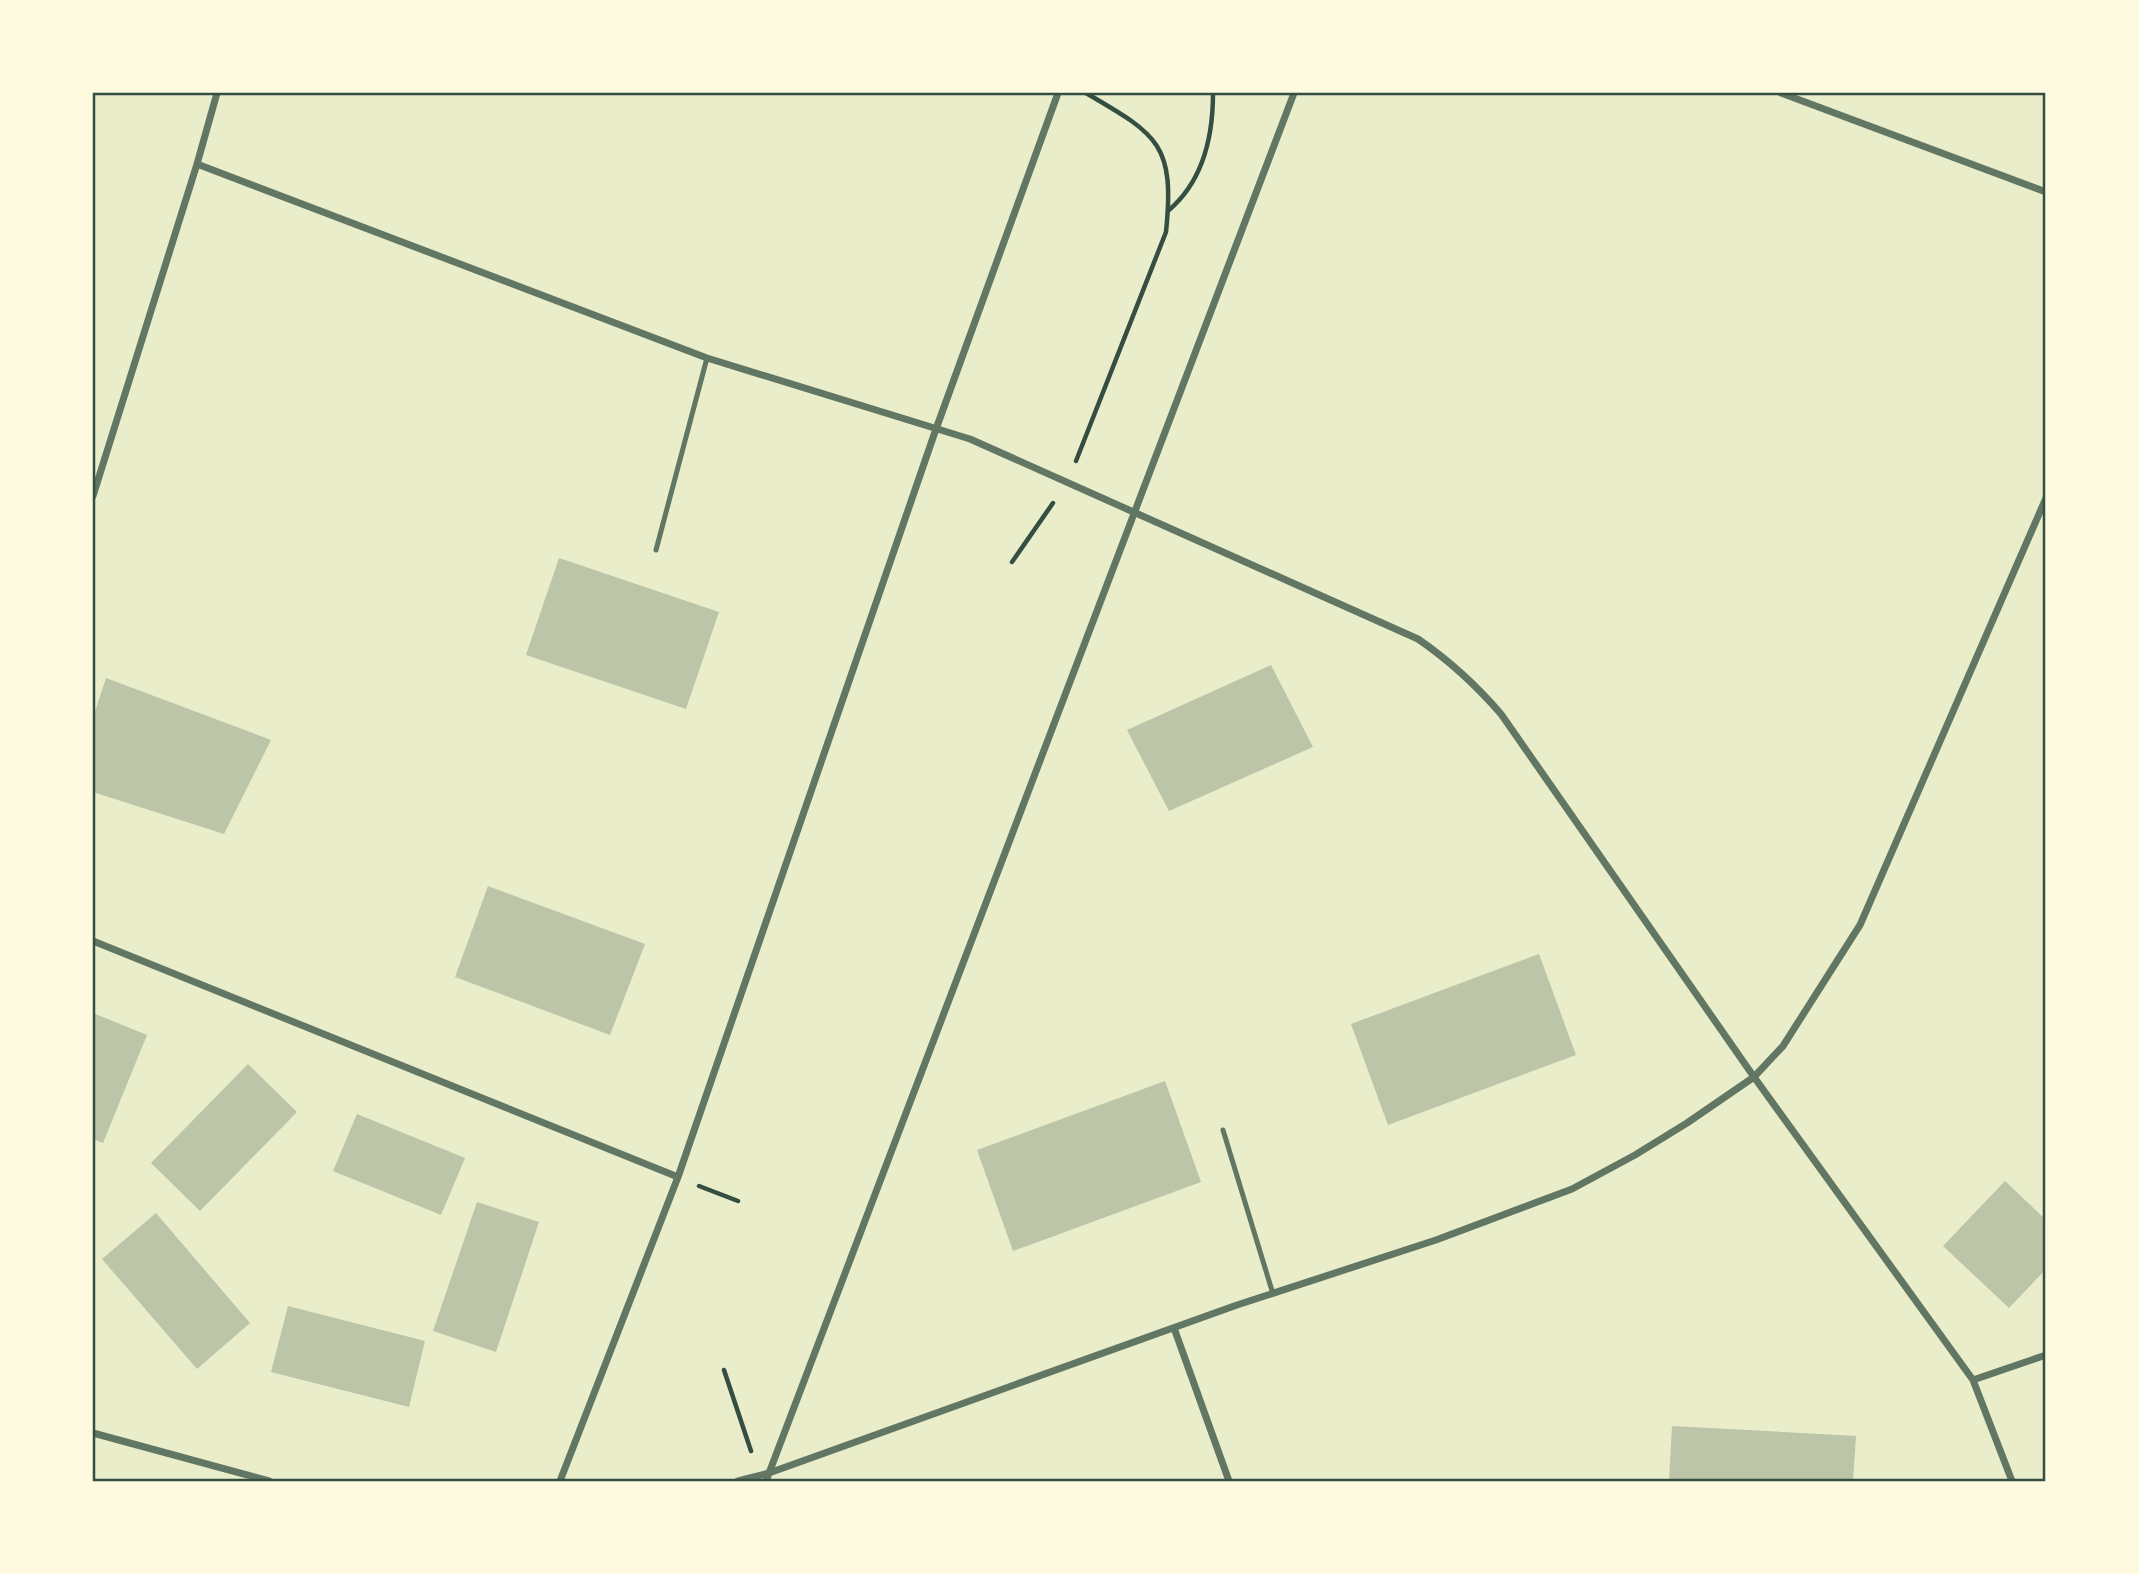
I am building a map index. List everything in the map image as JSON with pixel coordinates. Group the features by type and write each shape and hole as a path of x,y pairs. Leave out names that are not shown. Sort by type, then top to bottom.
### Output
{"street":[{"path":"93,495 217,93"},
{"path":"560,1481 678,1177 936,429 1058,93"},
{"path":"765,1477 1294,93"},
{"path":"1781,93 2046,192"},
{"path":"197,164 707,358 970,439 1418,639 1448,660 1479,688 1501,714 1754,1077 1973,1380 2012,1481"},
{"path":"738,1481 765,1477 1174,1328 1436,1240 1572,1189 1635,1156 1754,1077 1783,1046 1860,925 2046,498"},
{"path":"93,941 678,1177"},
{"path":"1174,1328 1229,1481"},
{"path":"1973,1380 2046,1355"},
{"path":"93,1433 270,1481"}],"lane":[{"path":"656,550 707,358"},
{"path":"1223,1130 1273,1294"}],"path":[{"path":"1012,562 1068,482 1166,232 1167,166 1160,147 1146,131 1086,93"},
{"path":"1168,210 1183,198 1200,170 1213,119 1213,93"},
{"path":"678,1177 738,1202"},
{"path":"724,1370 765,1477"}],"building":[{"path":"559,558 719,612 686,709 526,655"},
{"path":"1271,665 1313,747 1169,811 1127,730"},
{"path":"106,678 271,740 224,834 93,792 93,718"},
{"path":"488,886 645,944 610,1035 455,977"},
{"path":"1539,954 1576,1055 1388,1125 1351,1024"},
{"path":"93,1013 147,1035 103,1143 93,1139"},
{"path":"248,1064 297,1112 200,1211 151,1163"},
{"path":"1165,1081 1201,1182 1013,1251 977,1150"},
{"path":"357,1114 465,1158 441,1215 333,1171"},
{"path":"2005,1181 2046,1220 2046,1269 2009,1308 1943,1246"},
{"path":"477,1202 539,1222 496,1352 433,1331"},
{"path":"156,1213 250,1323 197,1369 102,1259"},
{"path":"288,1306 425,1341 409,1407 271,1372"},
{"path":"1672,1426 1856,1436 1853,1481 1669,1481"}]}
